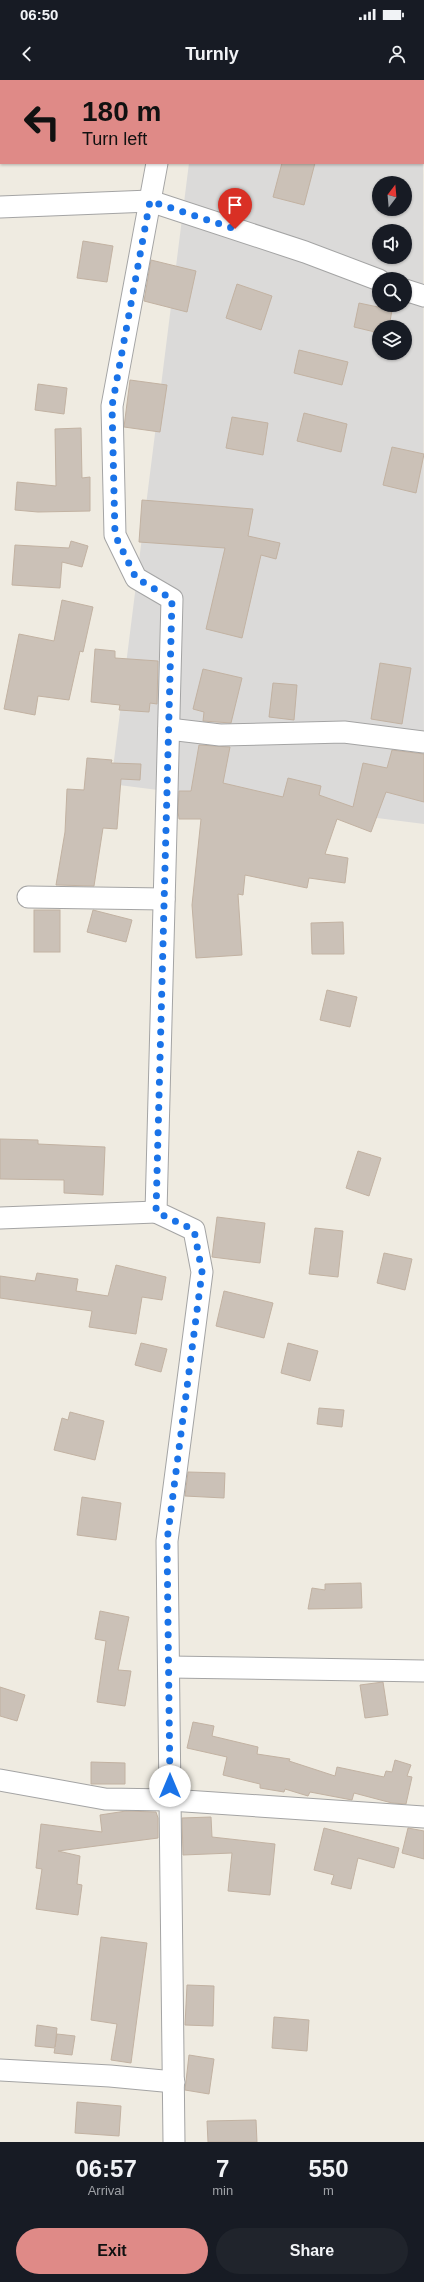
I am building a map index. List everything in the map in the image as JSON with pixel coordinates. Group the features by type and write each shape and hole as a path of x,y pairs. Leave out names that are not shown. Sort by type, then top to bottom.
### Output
{"street":[{"path":"156,1212 172,599 136,578 115,535 112,406 157,164"},
{"path":"0,207 150,201 305,252 372,277"},
{"path":"412,292 424,296"},
{"path":"169,729 220,735 344,732 424,742"},
{"path":"28,897 164,899"},
{"path":"0,1218 156,1212 194,1230 202,1272 167,1541 174,2142"},
{"path":"169,1667 424,1671"},
{"path":"0,1780 105,1799 170,1800 424,1817"},
{"path":"0,2070 110,2076 174,2082"}],"shaded area":[{"path":"189,164 423,164 424,824 111,784"}],"building":[{"path":"282,164 315,164 304,205 273,197"},
{"path":"83,241 113,246 107,282 77,278"},
{"path":"151,260 196,271 187,312 144,301"},
{"path":"237,284 272,296 261,330 226,318"},
{"path":"359,303 372,306 372,312 392,312 390,320 372,320 372,331 354,327"},
{"path":"299,350 348,362 342,385 294,373"},
{"path":"130,380 167,385 160,432 124,427"},
{"path":"38,384 67,388 64,414 35,410"},
{"path":"304,413 347,424 341,452 297,441"},
{"path":"232,417 268,423 263,455 226,448"},
{"path":"81,428 82,478 90,477 90,511 38,512 15,510 17,482 56,486 55,429"},
{"path":"392,447 424,454 416,493 383,485"},
{"path":"142,500 253,509 248,536 280,543 276,559 261,555 242,638 206,629 225,548 139,542"},
{"path":"71,541 88,546 82,567 62,562 60,588 12,585 15,545 69,548"},
{"path":"62,600 93,607 83,652 80,651 69,700 38,696 35,715 4,709 19,634 54,641"},
{"path":"95,649 115,651 115,658 158,661 157,704 150,703 149,712 119,710 120,705 91,702"},
{"path":"380,663 411,668 402,724 371,719"},
{"path":"203,669 242,678 231,723 203,721 204,712 193,709"},
{"path":"273,683 297,685 294,720 269,717"},
{"path":"199,745 230,747 223,783 283,797 288,778 321,786 319,795 353,807 363,763 387,768 392,750 424,754 424,802 386,792 371,832 337,819 325,854 348,858 345,883 309,878 307,888 245,875 243,895 238,894 242,955 196,958 192,905 201,819 179,819 178,811 179,791 191,791"},
{"path":"87,758 112,760 111,763 141,764 140,780 121,779 117,829 103,828 94,886 56,885 65,832 67,789 84,790"},
{"path":"34,910 60,910 60,952 34,952"},
{"path":"93,910 132,920 126,942 87,932"},
{"path":"343,922 344,954 312,954 311,923"},
{"path":"327,990 357,997 350,1027 320,1020"},
{"path":"0,1139 38,1140 38,1144 105,1147 103,1195 64,1193 64,1180 0,1179"},
{"path":"358,1151 381,1158 369,1196 346,1188"},
{"path":"217,1217 265,1223 260,1263 212,1257"},
{"path":"315,1228 343,1231 338,1277 309,1274"},
{"path":"384,1253 412,1259 405,1290 377,1283"},
{"path":"116,1265 166,1277 162,1300 142,1297 136,1334 89,1327 92,1311 0,1298 0,1276 35,1281 37,1273 78,1279 76,1291 108,1296"},
{"path":"224,1291 273,1303 264,1338 216,1326"},
{"path":"141,1343 167,1349 161,1372 135,1365"},
{"path":"288,1343 318,1351 310,1381 281,1373"},
{"path":"319,1408 344,1410 342,1427 317,1424"},
{"path":"70,1412 104,1421 95,1460 54,1450 62,1418 68,1420"},
{"path":"188,1472 225,1473 224,1498 185,1496"},
{"path":"82,1497 121,1503 116,1540 77,1535"},
{"path":"361,1583 362,1608 308,1609 312,1588 325,1590 325,1584"},
{"path":"100,1611 129,1617 118,1670 131,1671 125,1706 97,1702 106,1641 95,1639"},
{"path":"383,1682 388,1715 365,1718 360,1685"},
{"path":"0,1687 25,1695 17,1721 0,1716"},
{"path":"193,1722 214,1726 212,1736 258,1747 257,1754 290,1759 289,1761 335,1776 337,1767 384,1777 386,1771 392,1772 395,1760 411,1765 407,1776 412,1777 406,1804 392,1803 354,1793 352,1800 310,1792 308,1796 285,1789 284,1792 260,1788 260,1784 223,1775 227,1757 187,1748"},
{"path":"91,1762 125,1763 125,1784 91,1784"},
{"path":"126,1811 156,1812 158,1818 158,1838 58,1851 80,1856 77,1884 82,1885 78,1915 36,1909 42,1869 36,1868 41,1824 102,1832 100,1815"},
{"path":"211,1817 212,1837 275,1844 270,1895 228,1891 232,1853 183,1855 182,1818"},
{"path":"324,1828 399,1848 394,1868 358,1858 351,1889 331,1884 334,1875 314,1870"},
{"path":"408,1828 424,1831 424,1859 402,1853"},
{"path":"101,1937 147,1943 131,2063 111,2060 117,2024 91,2020"},
{"path":"187,1985 214,1986 213,2026 185,2025"},
{"path":"274,2017 309,2020 307,2051 272,2048"},
{"path":"37,2025 57,2028 55,2047 57,2034 75,2036 72,2055 54,2053 55,2048 35,2046"},
{"path":"189,2055 214,2059 209,2094 185,2090"},
{"path":"77,2102 121,2106 119,2136 75,2133"},
{"path":"256,2120 257,2142 208,2142 207,2121"}],"route":[{"path":"170,1786 167,1541 202,1272 194,1230 156,1212 172,599 136,578 115,535 112,406 150,201 235,229"}]}
